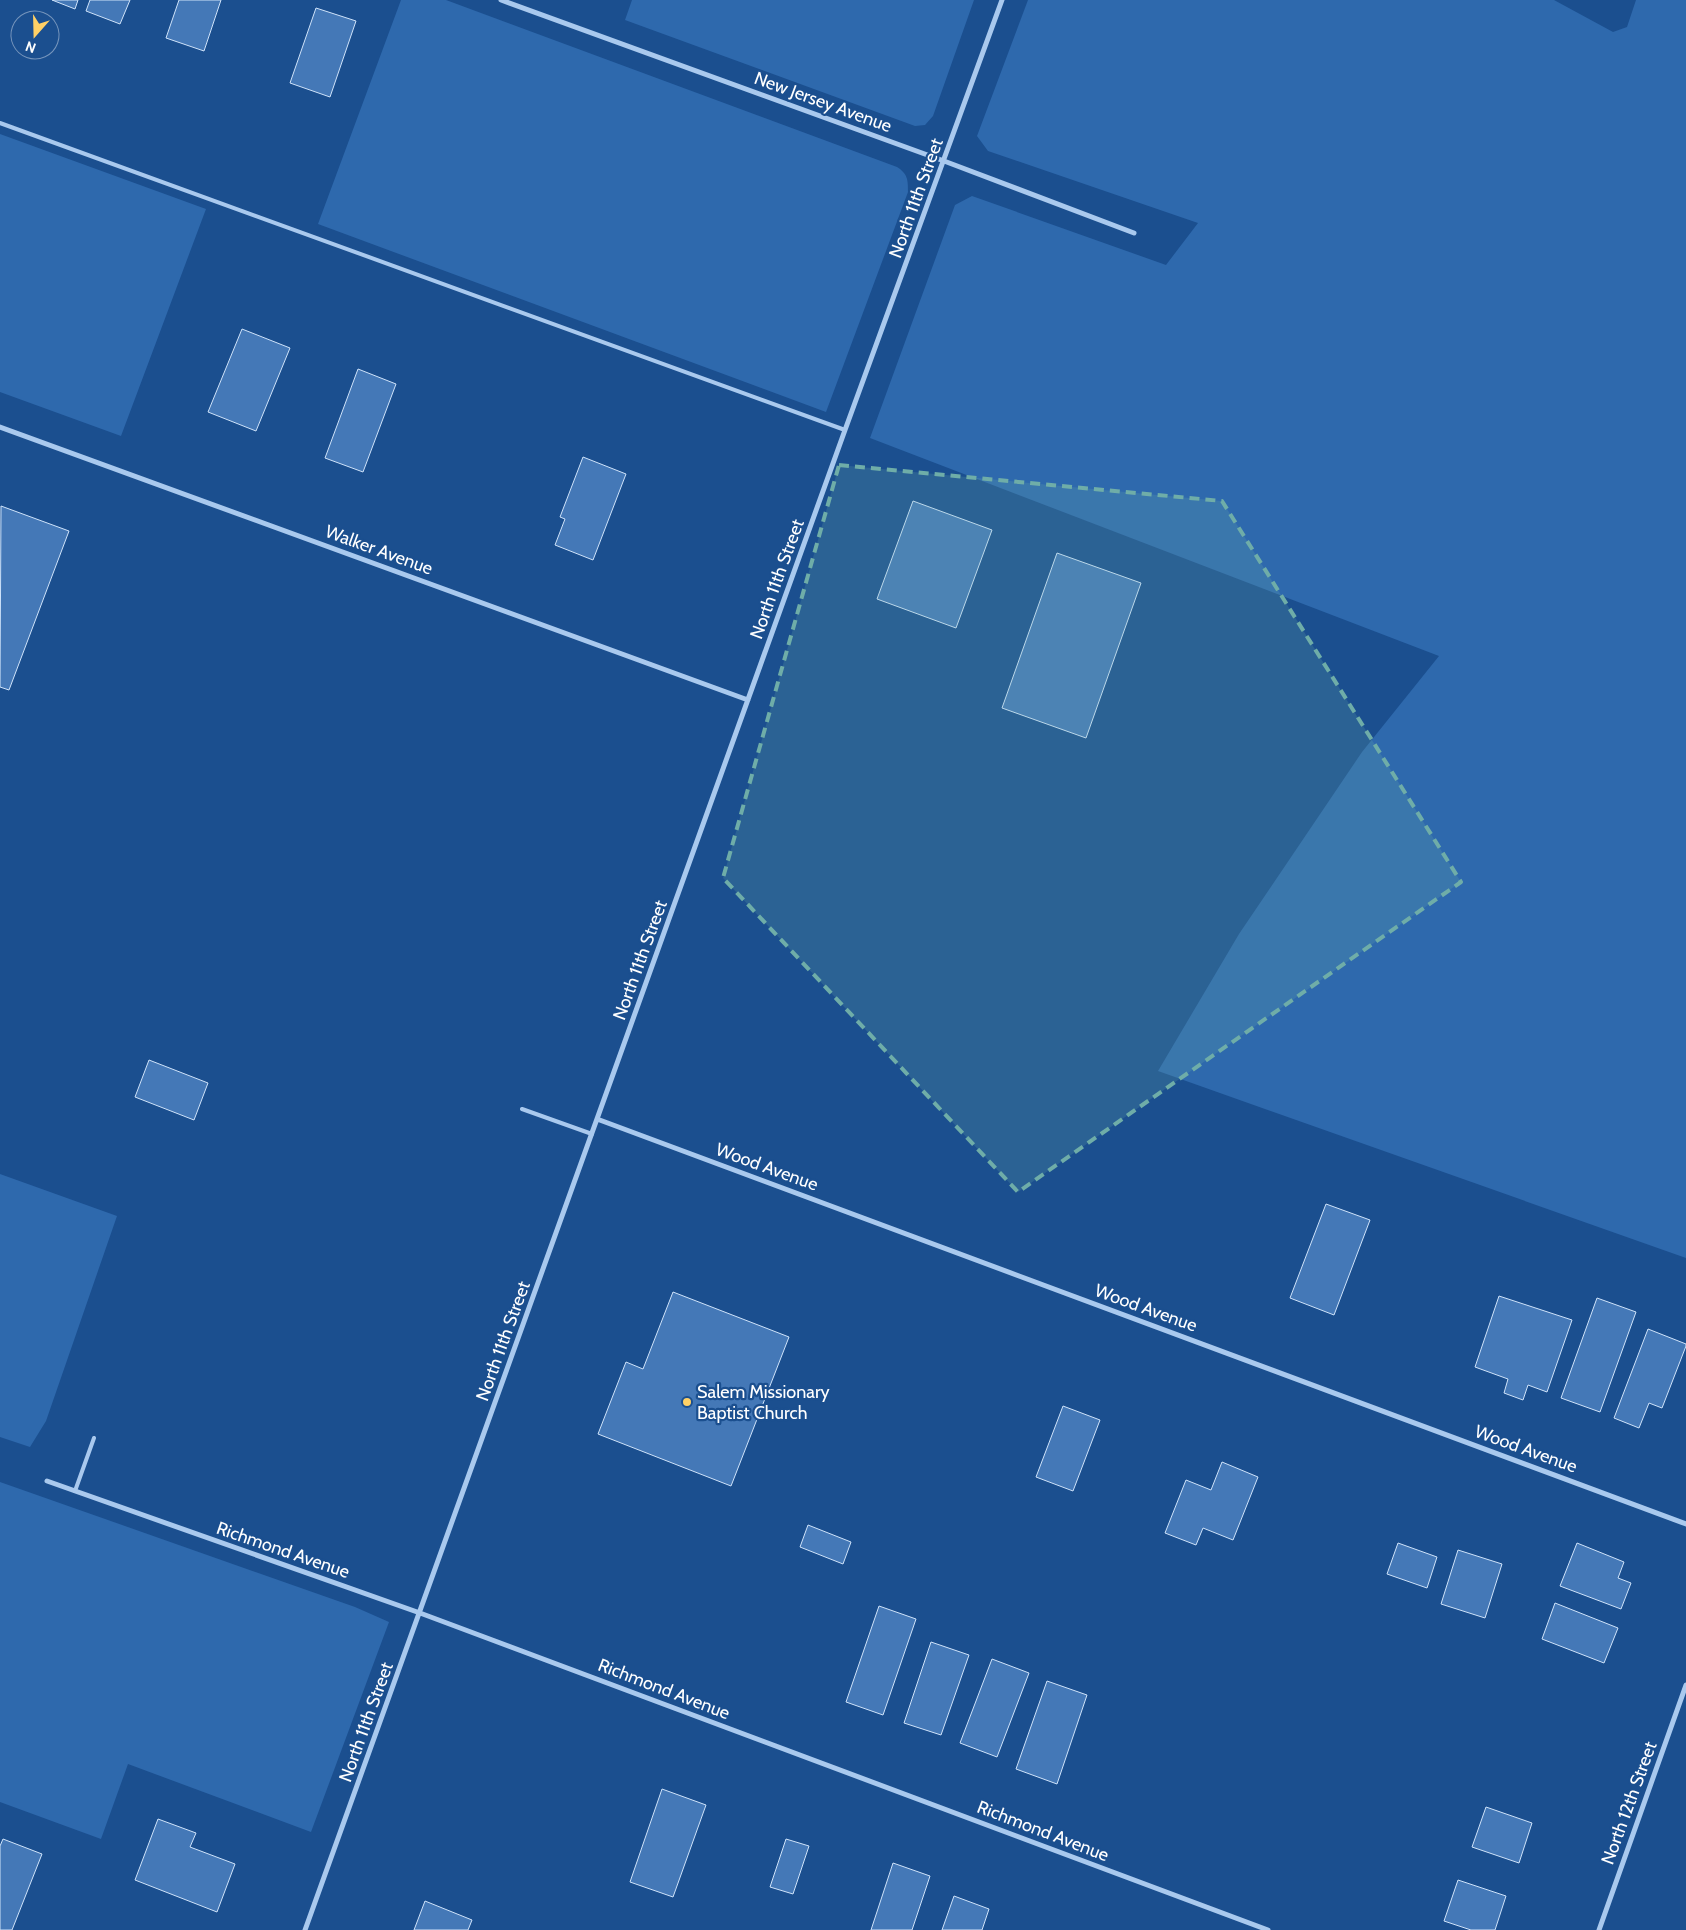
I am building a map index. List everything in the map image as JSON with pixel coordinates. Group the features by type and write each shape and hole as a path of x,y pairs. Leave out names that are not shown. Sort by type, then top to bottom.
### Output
{"street":[{"name":"New Jersey Avenue","path":"501,0 944,161 1134,233"},
{"name":"North 11th Street","path":"305,1930 844,430 1002,0"},
{"name":"Walker Avenue","path":"0,427 748,700"},
{"name":"Wood Avenue","path":"597,1119 1686,1524"},
{"name":"Richmond Avenue","path":"47,1481 420,1613 1268,1930"},
{"name":"North 12th Street","path":"1599,1930 1686,1685"}],"lane":[{"path":"0,123 844,430"},
{"path":"522,1109 592,1134"},
{"path":"75,1491 94,1438"}],"highlighted area":[{"path":"839,465 1222,501 1461,882 1018,1192 723,878"}],"shaded area":[{"path":"401,0 446,0 897,167 903,172 907,181 908,192 826,412 318,224"},
{"path":"632,0 974,0 933,116 925,125 915,126 625,20"},
{"path":"1028,0 1554,0 1613,32 1627,27 1636,0 1686,0 1686,1258 1158,1071 1239,934 1362,752 1439,656 870,438 955,205 972,196 1166,265 1198,223 988,151 977,136"},
{"path":"0,134 206,209 121,436 0,392"},
{"path":"0,1174 117,1216 46,1421 30,1447 0,1437"},
{"path":"0,1482 355,1607 389,1622 311,1832 128,1764 101,1839 0,1802"}],"building":[{"path":"52,0 78,0 75,9"},
{"path":"90,0 130,0 120,24 86,11"},
{"path":"179,0 221,0 204,51 166,38"},
{"path":"316,8 356,21 330,97 290,83"},
{"path":"242,329 290,348 256,431 208,412"},
{"path":"358,369 396,384 363,472 325,458"},
{"path":"583,457 626,474 593,560 555,545 565,519 560,517"},
{"path":"913,501 992,530 956,628 877,599"},
{"path":"1,506 69,531 9,690 0,687"},
{"path":"1057,553 1141,583 1086,738 1002,708"},
{"path":"149,1060 208,1083 194,1120 135,1097"},
{"path":"1326,1204 1370,1220 1334,1315 1290,1298"},
{"name":"Salem Missionary Baptist Church","path":"673,1292 789,1337 731,1486 598,1434 626,1362 643,1369"},
{"path":"1499,1296 1572,1320 1547,1392 1528,1385 1523,1400 1504,1393 1508,1379 1475,1367"},
{"path":"1597,1298 1636,1312 1600,1412 1561,1398"},
{"path":"1648,1329 1686,1344 1686,1346 1662,1408 1649,1403 1639,1428 1614,1418"},
{"path":"1063,1406 1100,1420 1073,1491 1036,1477"},
{"path":"1222,1462 1258,1477 1233,1540 1203,1528 1196,1545 1165,1533 1186,1480 1211,1490"},
{"path":"808,1525 851,1542 843,1564 800,1547"},
{"path":"1398,1543 1437,1557 1427,1588 1387,1574"},
{"path":"1577,1543 1624,1562 1618,1578 1631,1583 1621,1609 1560,1586"},
{"path":"1458,1550 1502,1564 1485,1618 1441,1604"},
{"path":"1555,1603 1618,1628 1604,1663 1542,1639"},
{"path":"879,1606 916,1619 883,1715 846,1702"},
{"path":"931,1642 969,1655 941,1735 904,1723"},
{"path":"992,1659 1029,1673 997,1757 960,1743"},
{"path":"1047,1681 1087,1695 1057,1784 1016,1769"},
{"path":"662,1789 706,1805 673,1897 630,1882"},
{"path":"1486,1807 1532,1823 1519,1863 1472,1847"},
{"path":"158,1819 196,1833 190,1847 235,1864 217,1912 135,1880"},
{"path":"3,1839 42,1854 12,1930 0,1930 0,1846"},
{"path":"786,1839 809,1846 793,1894 770,1887"},
{"path":"893,1863 930,1876 912,1930 871,1930"},
{"path":"1458,1880 1506,1896 1495,1930 1471,1930 1444,1921"},
{"path":"954,1896 989,1909 982,1930 942,1930"},
{"path":"425,1901 472,1920 468,1930 414,1930"}],"place":[{"name":"Salem Missionary Baptist Church","path":"687,1402"}]}
